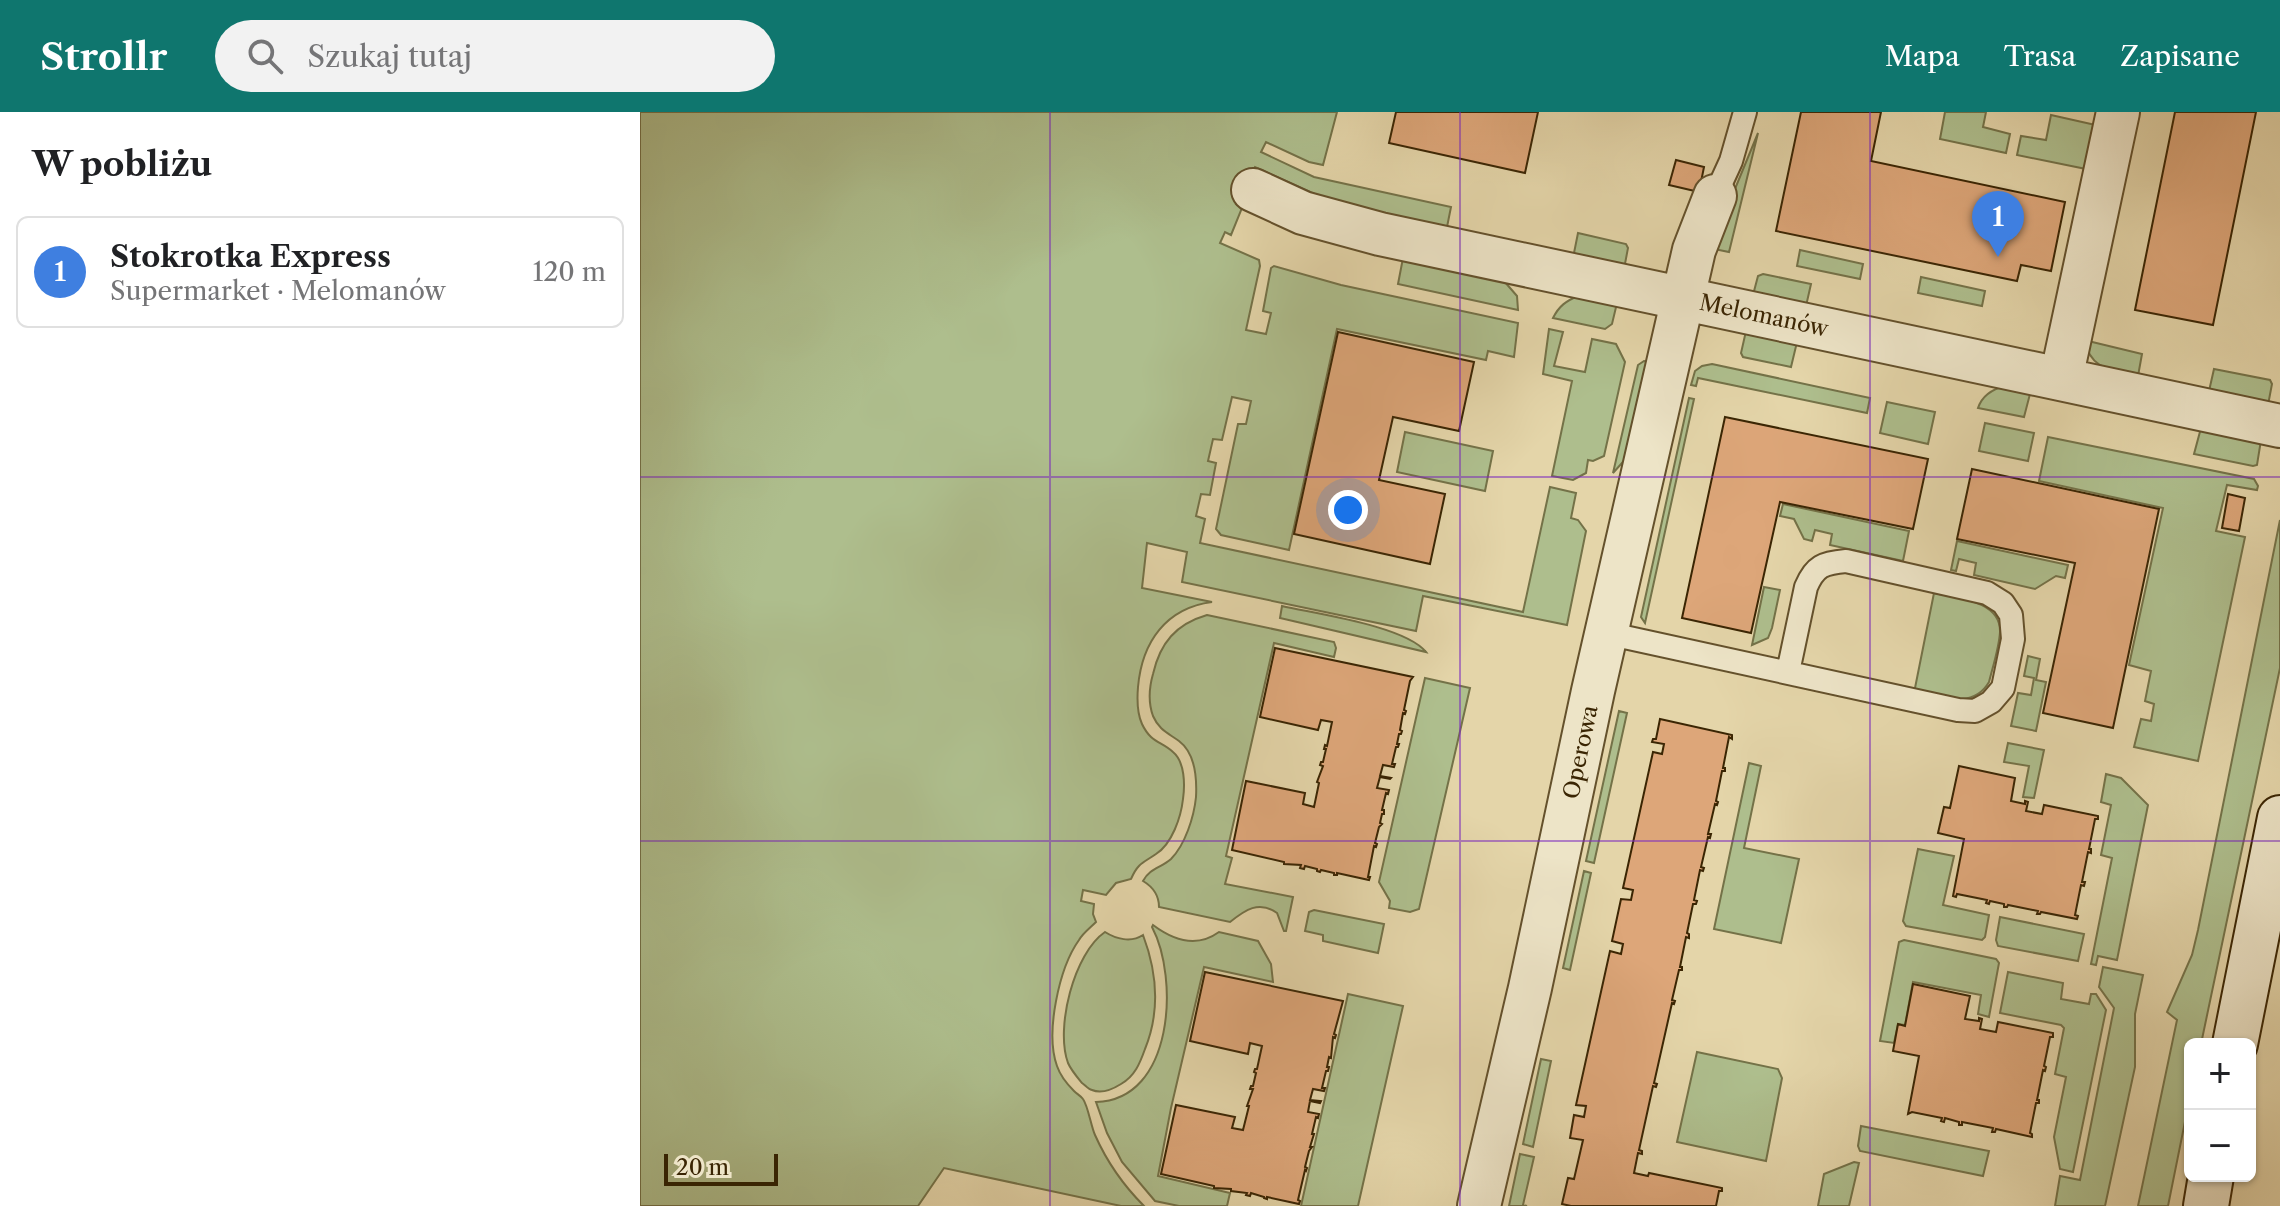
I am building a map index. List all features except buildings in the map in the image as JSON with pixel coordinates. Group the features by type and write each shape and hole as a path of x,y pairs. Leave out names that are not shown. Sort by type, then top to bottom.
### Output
{"street":[{"path":"2061,379 2118,112"},
{"name":"Melomanów","path":"1253,190 1303,213 1354,228 2280,426"},
{"name":"Operowa","path":"1479,1206 1694,250 1715,196"},
{"path":"2237,1038 2271,904 2280,818"},
{"path":"2206,1206 2210,1182"}],"lane":[{"path":"1715,196 1731,161 1745,112"},
{"path":"1606,633 1958,710 1975,711 1991,702 2003,688 2013,639 2011,615 2003,603 1987,593 1846,561 1829,563 1811,575 1806,587 1788,672"}],"green space":[{"path":"640,112 1337,112 1323,165 1309,162 1266,142 1261,152 1314,177 1451,207 1446,232 1348,209 1255,167 1236,204 1242,208 1231,235 1225,232 1220,243 1259,260 1246,330 1266,334 1271,313 1263,311 1271,268 1274,266 1341,285 1518,323 1514,357 1488,351 1486,360 1337,329 1289,550 1221,535 1216,529 1238,424 1246,424 1251,401 1232,397 1222,440 1213,439 1208,461 1216,463 1210,495 1201,494 1196,516 1205,519 1200,543 1523,612 1550,487 1576,493 1571,518 1578,520 1586,531 1567,625 1423,596 1416,631 1182,582 1187,552 1147,543 1142,588 1212,602 1182,611 1169,620 1151,642 1140,671 1140,720 1145,730 1173,752 1180,762 1184,781 1182,806 1167,844 1139,866 1131,879 1116,883 1106,895 1083,890 1081,901 1094,904 1096,922 1081,937 1065,967 1053,1019 1054,1052 1060,1073 1085,1102 1095,1135 1110,1164 1144,1206 1121,1206 944,1168 918,1206 640,1206"},
{"path":"1945,112 1986,112 1983,127 2010,134 2006,153 1940,139"},
{"path":"2051,115 2100,126 2091,170 2017,155 2021,136 2046,140"},
{"path":"1758,133 1729,252 1714,249 1716,235"},
{"path":"1578,233 1626,244 1624,269 1573,258"},
{"path":"1800,250 1863,264 1860,279 1797,266"},
{"path":"1403,258 1504,281 1517,296 1518,310 1398,284"},
{"path":"1763,274 1811,284 1806,306 1753,295 1758,276"},
{"path":"1921,277 1985,291 1982,306 1918,293"},
{"path":"1578,296 1617,303 1612,324 1605,329 1553,318 1563,304"},
{"path":"1549,329 1563,332 1554,366 1585,372 1592,339 1616,344 1625,362 1604,456 1588,460 1586,473 1573,480 1552,476 1572,381 1543,374"},
{"path":"1746,331 1797,342 1791,367 1743,357 1741,353"},
{"path":"2084,340 2142,354 2138,376 2111,370 2097,363"},
{"path":"1644,361 1651,362 1631,453 1613,473 1638,365"},
{"path":"1712,364 1870,398 1867,413 1698,378 1696,386 1691,385 1695,371"},
{"path":"2214,369 2270,380 2268,405 2209,391"},
{"path":"2005,386 2030,394 2024,417 1978,408 1988,394"},
{"path":"1689,398 1694,399 1645,623 1641,617"},
{"path":"1887,402 1935,412 1928,444 1880,433"},
{"path":"1985,423 2034,433 2028,461 1979,451"},
{"path":"2201,428 2261,440 2257,465 2194,454"},
{"path":"1405,432 1493,451 1485,491 1397,472"},
{"path":"2048,437 2254,479 2258,486 2257,490 2227,485 2216,531 2245,537 2198,761 2134,747 2141,719 2151,721 2154,704 2145,701 2151,671 2129,665 2163,508 2039,481"},
{"path":"1783,504 1909,531 1903,561 1830,545 1832,534 1815,530 1812,541 1804,539 1794,519 1780,516"},
{"path":"2280,520 2280,668 2202,1038 2184,1038 2184,1127 2168,1206 2138,1206 2177,1020 2167,1012 2192,955"},
{"path":"1957,541 2068,565 2065,578 2056,576 2035,589 1974,575 1976,563 1959,559 1956,571 1951,570"},
{"path":"1764,587 1780,590 1768,638 1752,645"},
{"path":"1934,593 1976,602 1993,613 1998,621 2000,632 1989,682 1974,696 1955,700 1914,693"},
{"path":"1282,606 1380,628 1400,635 1426,652 1280,618"},
{"path":"1207,615 1334,642 1336,648 1334,657 1274,643 1226,856 1232,858 1225,884 1293,897 1286,931 1277,913 1264,907 1247,910 1230,922 1159,907 1155,892 1143,881 1149,873 1171,859 1181,846 1191,822 1196,797 1195,774 1189,752 1161,728 1153,716 1150,700 1152,679 1160,653 1171,636 1186,624"},
{"path":"2028,656 2040,659 2036,680 2046,682 2036,731 2011,726 2018,693 2031,695 2034,678 2024,676"},
{"path":"1425,678 1470,688 1419,909 1410,912 1389,908 1390,901 1379,882"},
{"path":"1619,711 1627,713 1594,863 1586,861"},
{"path":"2008,743 2044,750 2034,798 2023,797 2029,766 2004,762"},
{"path":"1749,763 1761,766 1744,848 1799,859 1781,943 1714,929"},
{"path":"2106,774 2121,778 2148,805 2117,960 2098,956 2096,965 2091,964 2112,858 2101,855 2111,805 2101,802"},
{"path":"1918,849 1954,856 1943,905 1989,915 1982,940 1906,926 1903,921"},
{"path":"1584,871 1591,873 1570,970 1563,968"},
{"path":"1314,910 1384,924 1378,953 1323,941 1323,935 1305,931 1309,912"},
{"path":"2000,917 2084,934 2078,961 1998,946 1996,940"},
{"path":"1153,925 1185,940 1202,940 1219,932 1258,941 1271,964 1273,982 1204,967 1158,1176 1230,1193 1227,1206 1179,1206 1155,1201 1122,1162 1096,1102 1122,1096 1141,1081 1155,1059 1167,1004 1166,976"},
{"path":"1105,932 1124,939 1143,935 1154,978 1155,1006 1150,1035 1136,1069 1121,1084 1099,1091 1082,1083 1068,1063 1064,1031 1076,973 1084,956"},
{"path":"1904,940 1996,959 1999,963 1989,1017 1978,1014 1981,995 1913,982 1905,1025 1898,1024 1894,1043 1880,1041 1899,942"},
{"path":"2103,967 2143,975 2135,1014 2135,1067 2105,1206 2055,1206 2060,1176 2080,1180 2114,1008 2099,987"},
{"path":"2008,972 2063,983 2061,999 2089,1004 2091,994 2096,994 2106,1010 2073,1172 2060,1169 2054,1137 2066,1077 2055,1074 2064,1028 2000,1013"},
{"path":"1348,994 1403,1006 1358,1206 1301,1206"},
{"path":"1697,1052 1778,1069 1782,1078 1766,1161 1677,1142"},
{"path":"1541,1059 1551,1061 1533,1147 1523,1144"},
{"path":"1861,1126 1989,1151 1983,1176 1860,1151"},
{"path":"1520,1154 1534,1157 1523,1205 1527,1206 1509,1206"},
{"path":"1854,1162 1859,1163 1849,1206 1818,1206 1824,1174"}],"place":[{"name":"Stokrotka Express","path":"1998,257"}]}
